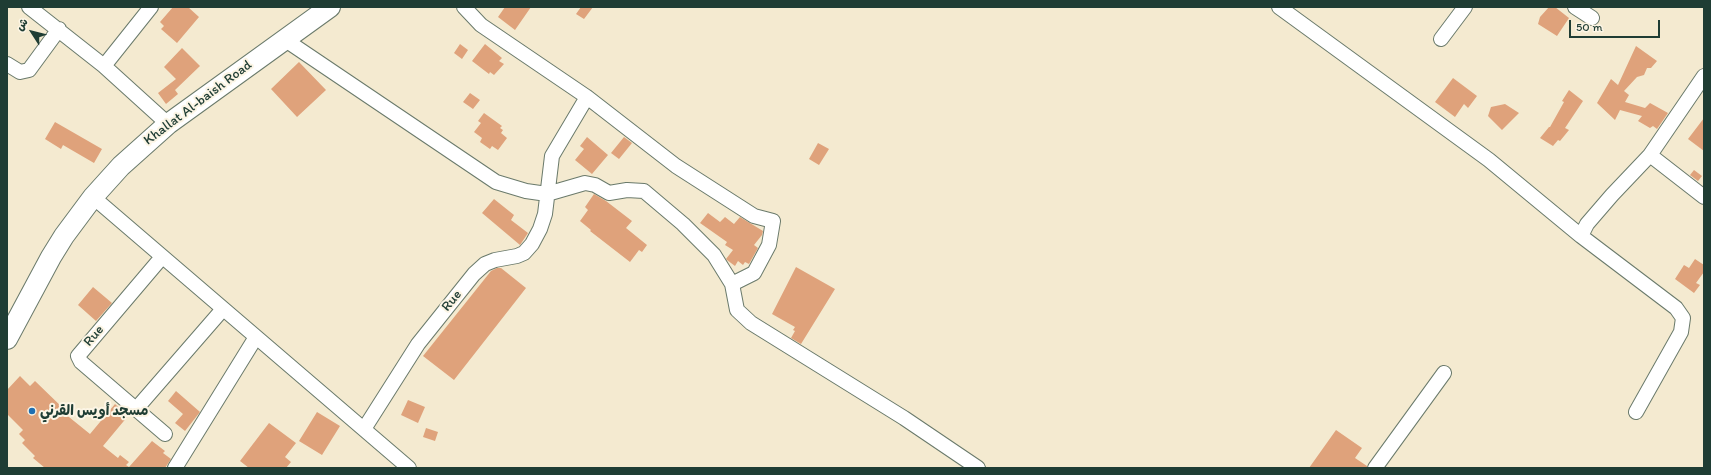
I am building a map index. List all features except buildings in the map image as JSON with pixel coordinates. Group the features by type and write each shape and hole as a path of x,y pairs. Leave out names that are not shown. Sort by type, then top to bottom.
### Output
{"street":[{"path":"29,7 104,66 168,124"},
{"path":"104,66 151,7"},
{"name":"Khallat Al-baish Road","path":"7,339 51,256 64,236 93,197 121,166 168,124 330,7"},
{"path":"464,7 482,25 587,97 676,166 754,216 773,221 769,245 754,272 732,284"},
{"path":"1279,7 1489,160 1549,208 1581,236 1676,308 1683,318 1681,332 1636,412"},
{"path":"1441,39 1465,7"},
{"path":"1575,7 1592,18"},
{"path":"7,64 20,72 29,70 58,29"},
{"path":"284,39 496,182 520,190 547,194 585,183 595,185 609,193 627,190 644,191 677,219 714,255 732,284 737,310 752,323 904,418 978,468"},
{"path":"1581,236 1587,224 1650,155 1704,76"},
{"name":"Rue","path":"364,428 418,344 474,274 485,264 524,253 532,244 540,229 545,214 552,156 587,97"},
{"path":"1650,155 1704,197"},
{"path":"93,197 409,468"},
{"name":"Rue","path":"162,257 78,356 81,362 137,408 165,434"},
{"path":"137,408 223,309"},
{"path":"175,468 256,337"},
{"path":"1375,468 1444,373"}],"place":[{"name":"مسجد أويس القرني","path":"32,411"}]}
